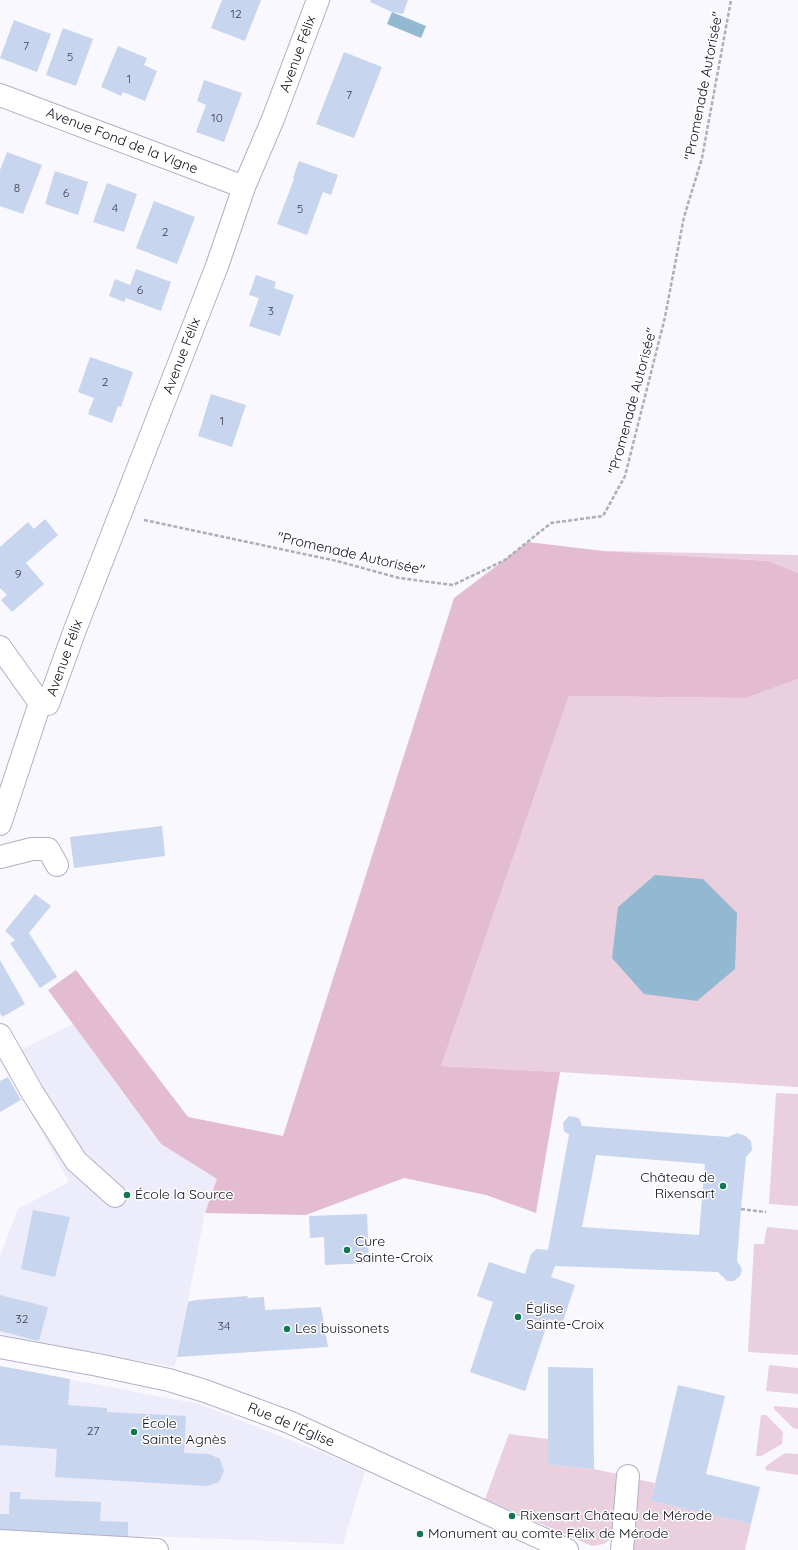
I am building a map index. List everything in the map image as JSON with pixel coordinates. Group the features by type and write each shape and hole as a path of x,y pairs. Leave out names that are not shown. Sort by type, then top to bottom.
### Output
{"street":[{"name":"Avenue Félix","path":"40,702 48,704 76,627 121,516 217,266 244,187 273,118 318,0"},
{"name":"Avenue Fond de la Vigne","path":"0,95 244,187"},
{"path":"0,647 40,702 0,824"},
{"path":"0,856 32,849 48,849 57,865"},
{"path":"0,1035 32,1092 76,1161 115,1196"},
{"name":"Rue de l'Église","path":"0,1347 169,1380 205,1391 289,1422 567,1550"},
{"path":"622,1550 628,1476"},
{"path":"0,1541 157,1550"}],"path":[{"name":"\"Promenade Autorisée\"","path":"121,516 337,561 399,578 454,585 505,560 551,522 603,516 625,476 665,317 684,217 702,158 731,0"},
{"path":"741,1209 766,1212"}],"shaded area":[{"path":"528,542 603,551 769,561 798,573 798,679 746,698 569,696 441,1066 560,1072 536,1213 486,1195 404,1178 306,1215 205,1213 217,1179 161,1144 48,990 76,970 188,1117 283,1136 454,598"},
{"path":"603,551 798,555 798,573 769,561"},
{"path":"798,679 798,1087 441,1066 569,696 746,698"},
{"name":"École la Source","path":"73,1024 160,1144 217,1179 205,1213 175,1367 40,1344 0,1334 0,1256 18,1209 69,1182 2,1059"},
{"path":"776,1093 798,1094 798,1206 769,1204"},
{"path":"767,1227 798,1230 798,1355 748,1352 754,1244 764,1244"},
{"path":"769,1365 798,1368 798,1394 766,1391"},
{"name":"École Sainte Agnès","path":"0,1366 199,1404 365,1471 343,1544 148,1536 128,1538 0,1532"},
{"path":"774,1406 798,1408 798,1429 793,1428 774,1409"},
{"path":"761,1415 766,1415 783,1432 782,1444 761,1456 756,1456"},
{"path":"509,1434 548,1439 548,1465 594,1469 617,1474 617,1500 614,1530 607,1542 592,1546 485,1499"},
{"path":"785,1453 798,1454 798,1475 765,1470 766,1466"},
{"path":"636,1479 655,1483 651,1501 751,1524 745,1550 633,1550"}],"water":[{"path":"392,12 426,26 421,38 387,24"},
{"path":"655,875 703,879 737,913 735,969 697,1001 644,994 612,958 618,907"}],"building":[{"path":"222,0 261,0 245,41 211,28"},
{"path":"371,0 408,0 403,14 392,12 370,2"},
{"path":"14,20 51,34 37,72 0,58"},
{"path":"63,28 93,39 76,86 46,75"},
{"path":"118,46 147,58 144,65 157,71 145,101 123,92 121,96 101,87"},
{"path":"344,52 382,67 354,138 316,124"},
{"path":"204,80 242,93 224,142 196,132 206,105 197,101"},
{"path":"7,152 42,165 23,214 0,206 0,170"},
{"path":"299,161 338,175 331,195 323,192 307,235 277,224 294,179 293,178"},
{"path":"55,171 88,182 78,215 45,204"},
{"path":"107,183 137,194 124,232 93,222"},
{"path":"154,201 195,217 177,264 136,248"},
{"path":"136,269 171,282 161,311 126,298 124,302 109,296 115,279 130,285"},
{"path":"256,275 276,282 274,288 294,295 280,336 249,326 259,298 249,295"},
{"path":"90,357 133,372 121,407 118,406 112,423 88,414 94,398 78,392"},
{"path":"211,394 246,405 232,447 198,436"},
{"path":"45,519 58,535 26,563 44,584 12,612 1,600 7,595 0,588 0,547 28,522 34,529"},
{"path":"162,826 165,856 74,868 70,837"},
{"path":"35,894 51,906 29,933 57,977 40,988 10,943 15,940 5,931"},
{"path":"0,960 25,1004 2,1017 0,1013"},
{"path":"8,1077 21,1100 0,1112 0,1081"},
{"name":"Château de Rixensart","path":"569,1116 579,1118 582,1126 728,1137 737,1133 746,1136 751,1141 752,1150 746,1157 741,1209 737,1261 742,1269 740,1276 734,1281 727,1281 718,1272 555,1266 551,1277 575,1285 562,1324 549,1319 525,1391 470,1372 493,1302 477,1296 489,1262 525,1274 531,1254 537,1249 548,1250 569,1135 564,1131 563,1123","holes":["596,1155 705,1164 699,1235 582,1227"]},
{"path":"33,1210 70,1217 55,1277 21,1269"},
{"name":"Cure Sainte-Croix","path":"367,1214 369,1263 325,1265 324,1237 310,1238 309,1216"},
{"path":"0,1295 48,1307 39,1341 0,1331"},
{"path":"248,1296 247,1298 264,1297 265,1310 321,1307 328,1347 177,1357 188,1302"},
{"path":"0,1366 70,1379 68,1405 107,1408 107,1412 186,1416 184,1453 209,1454 220,1459 224,1471 219,1482 207,1486 55,1477 57,1449 0,1445"},
{"path":"548,1367 593,1368 594,1469 548,1465"},
{"path":"678,1385 725,1396 706,1474 760,1487 751,1524 651,1501"},
{"path":"10,1492 21,1492 20,1499 101,1502 100,1521 128,1522 128,1538 0,1532 0,1514 9,1514"}],"place":[{"name":"Château de Rixensart","path":"723,1186"},
{"name":"École la Source","path":"127,1195"},
{"name":"Cure Sainte-Croix","path":"347,1250"},
{"name":"Église Sainte-Croix","path":"518,1317"},
{"name":"Les buissonets","path":"287,1329"},
{"name":"École Sainte Agnès","path":"134,1432"},
{"name":"Rixensart Château de Mérode","path":"512,1516"},
{"name":"Monument au comte Félix de Mérode","path":"420,1534"}]}
